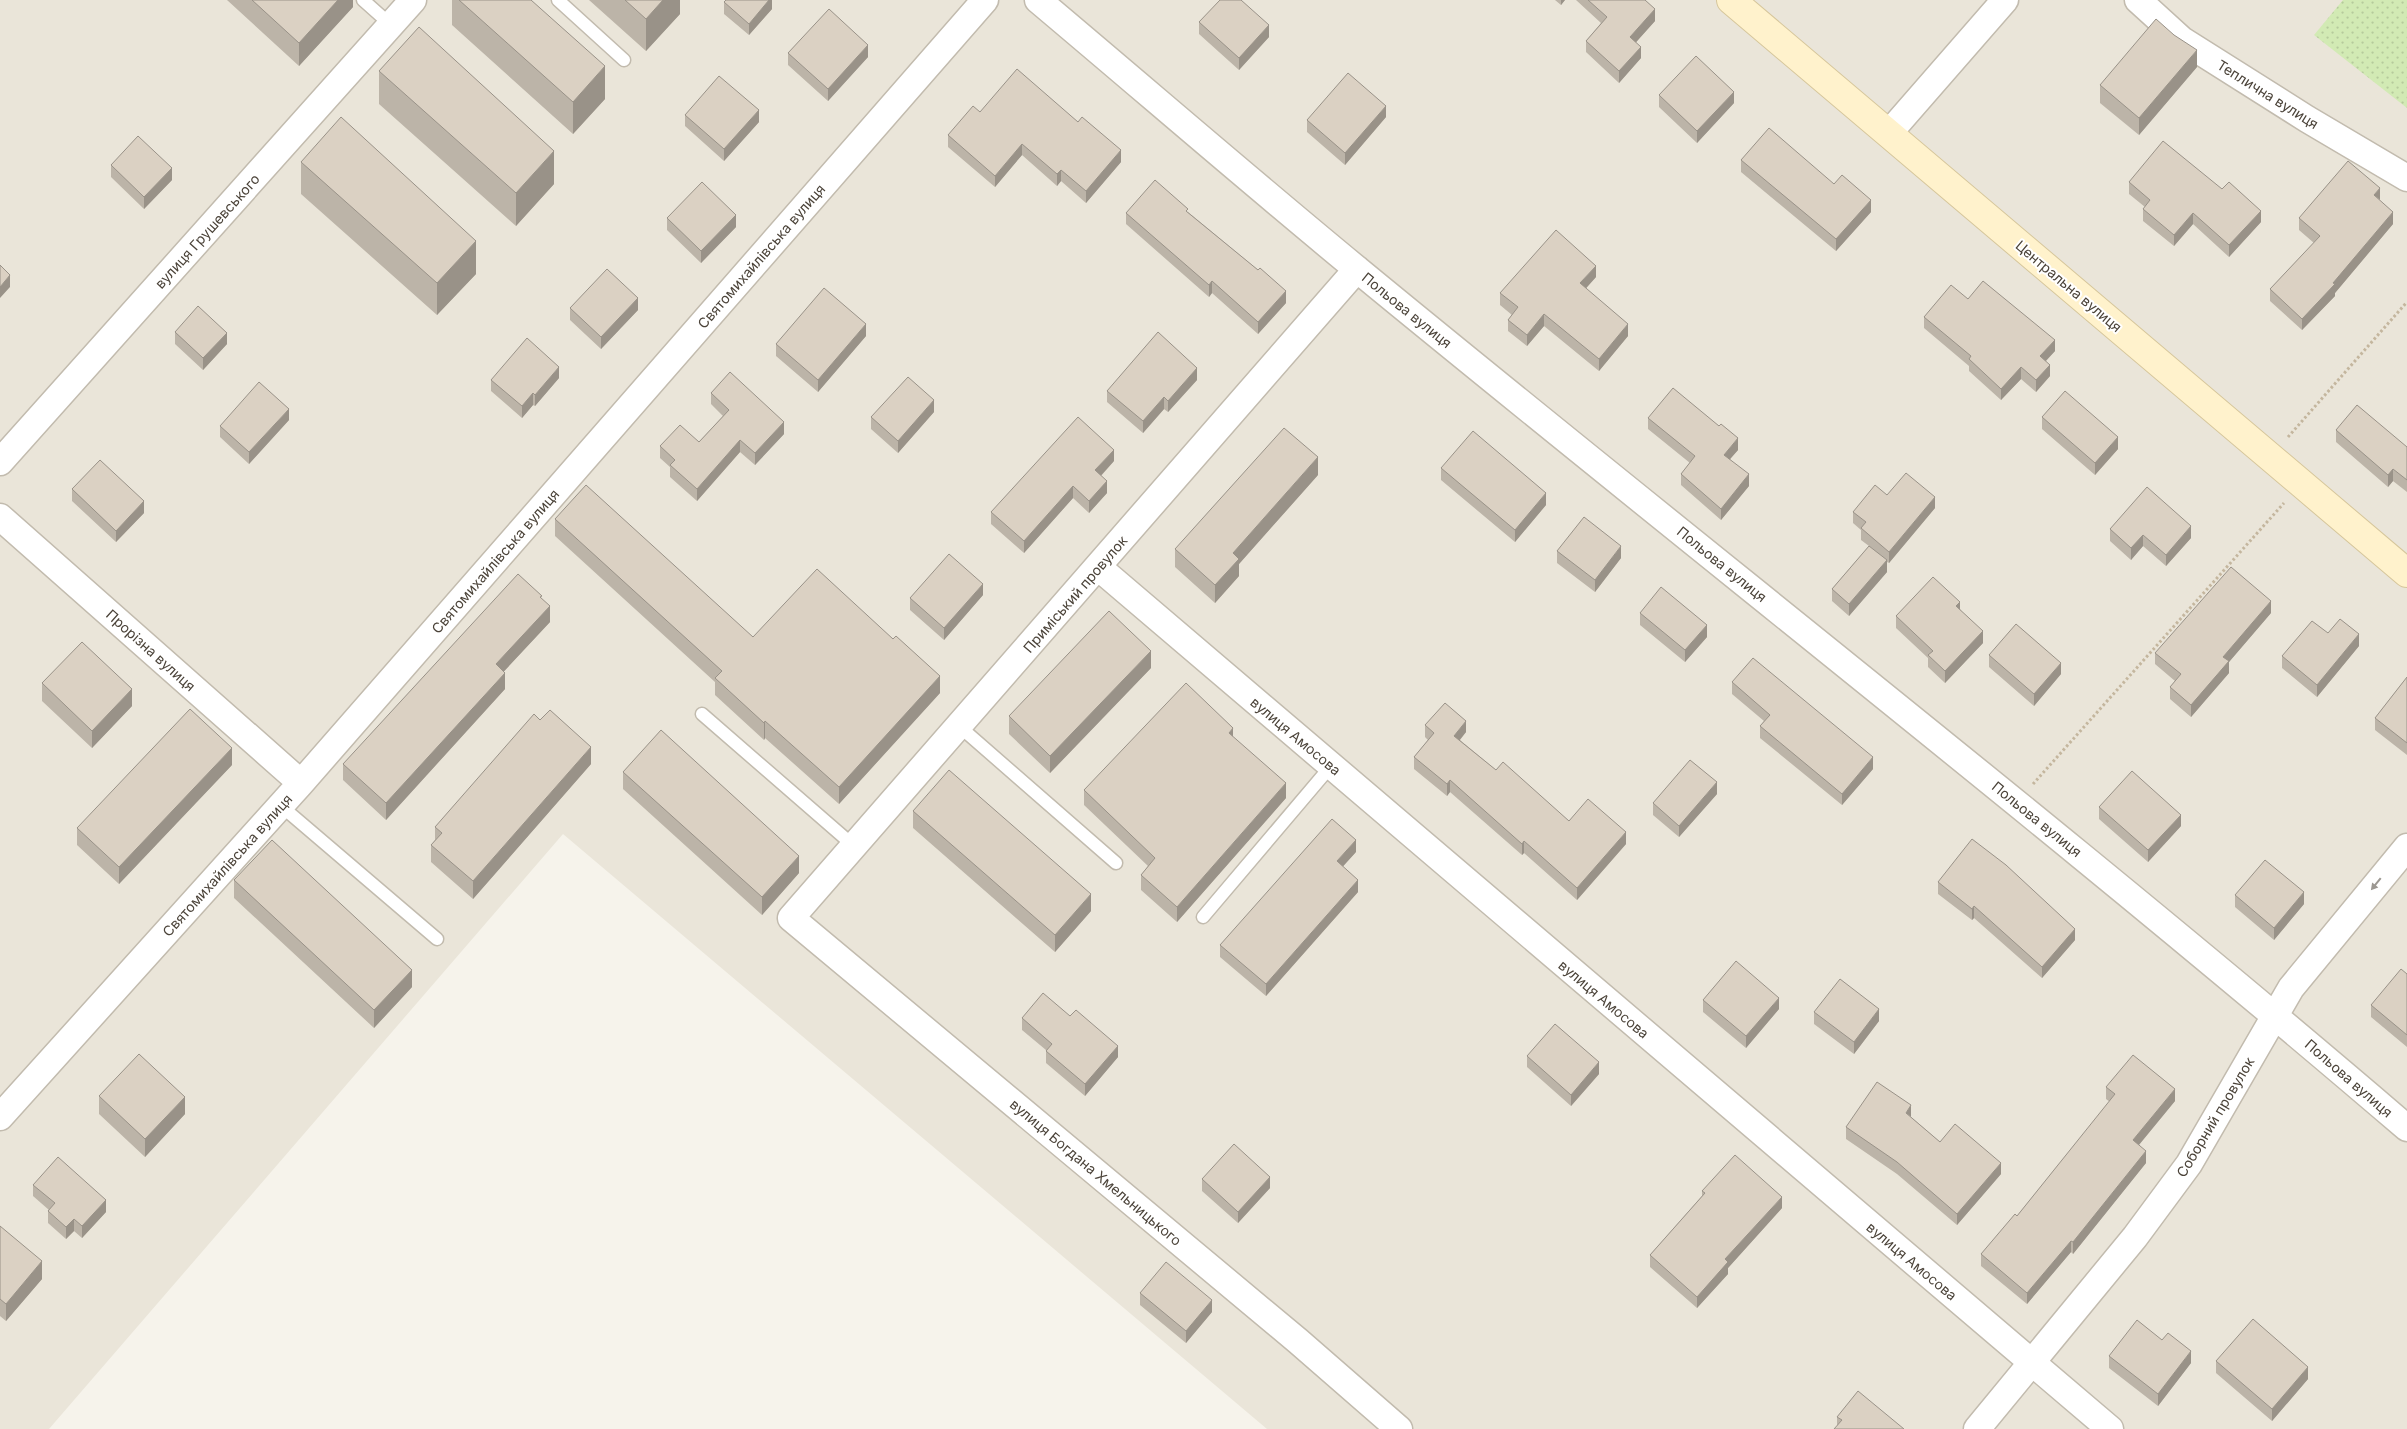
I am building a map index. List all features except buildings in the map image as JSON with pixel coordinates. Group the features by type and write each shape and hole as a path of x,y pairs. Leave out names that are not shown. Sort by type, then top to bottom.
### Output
{"main road":[{"name":"Центральна вулиця","path":"1731,0 2407,573"}],"street":[{"name":"вулиця Грушевського","path":"0,462 413,0"},
{"name":"Святомихайлівська вулиця","path":"0,1118 301,783 985,0"},
{"name":"Польова вулиця","path":"1038,0 1357,269 2017,802 2276,1015 2407,1128"},
{"path":"1889,133 2005,0"},
{"name":"Теплична вулиця","path":"2138,0 2182,40 2307,119 2407,178"},
{"name":"Приміський провулок","path":"791,918 1357,269"},
{"name":"Прорізна вулиця","path":"0,517 301,783"},
{"name":"вулиця Амосова","path":"1098,567 2110,1429"},
{"name":"Соборний провулок","path":"1976,1429 2033,1363 2135,1237 2189,1164 2291,988 2407,847"},
{"name":"вулиця Богдана Хмельницького","path":"791,918 1298,1341 1399,1429"}],"lane":[{"path":"363,0 391,25"},
{"path":"558,0 624,60"},
{"path":"702,714 854,846"},
{"path":"959,726 1116,863"},
{"path":"1202,917 1331,766"},
{"path":"280,805 437,939"}],"path":[{"path":"2293,443 2287,438 2407,302"},
{"path":"2017,802 2301,484"}],"shaded area":[{"path":"0,0 2407,0 2407,1429 1267,1429 563,834 49,1429 0,1429"}],"green space":[{"path":"2343,0 2407,0 2407,108 2314,35"}]}
